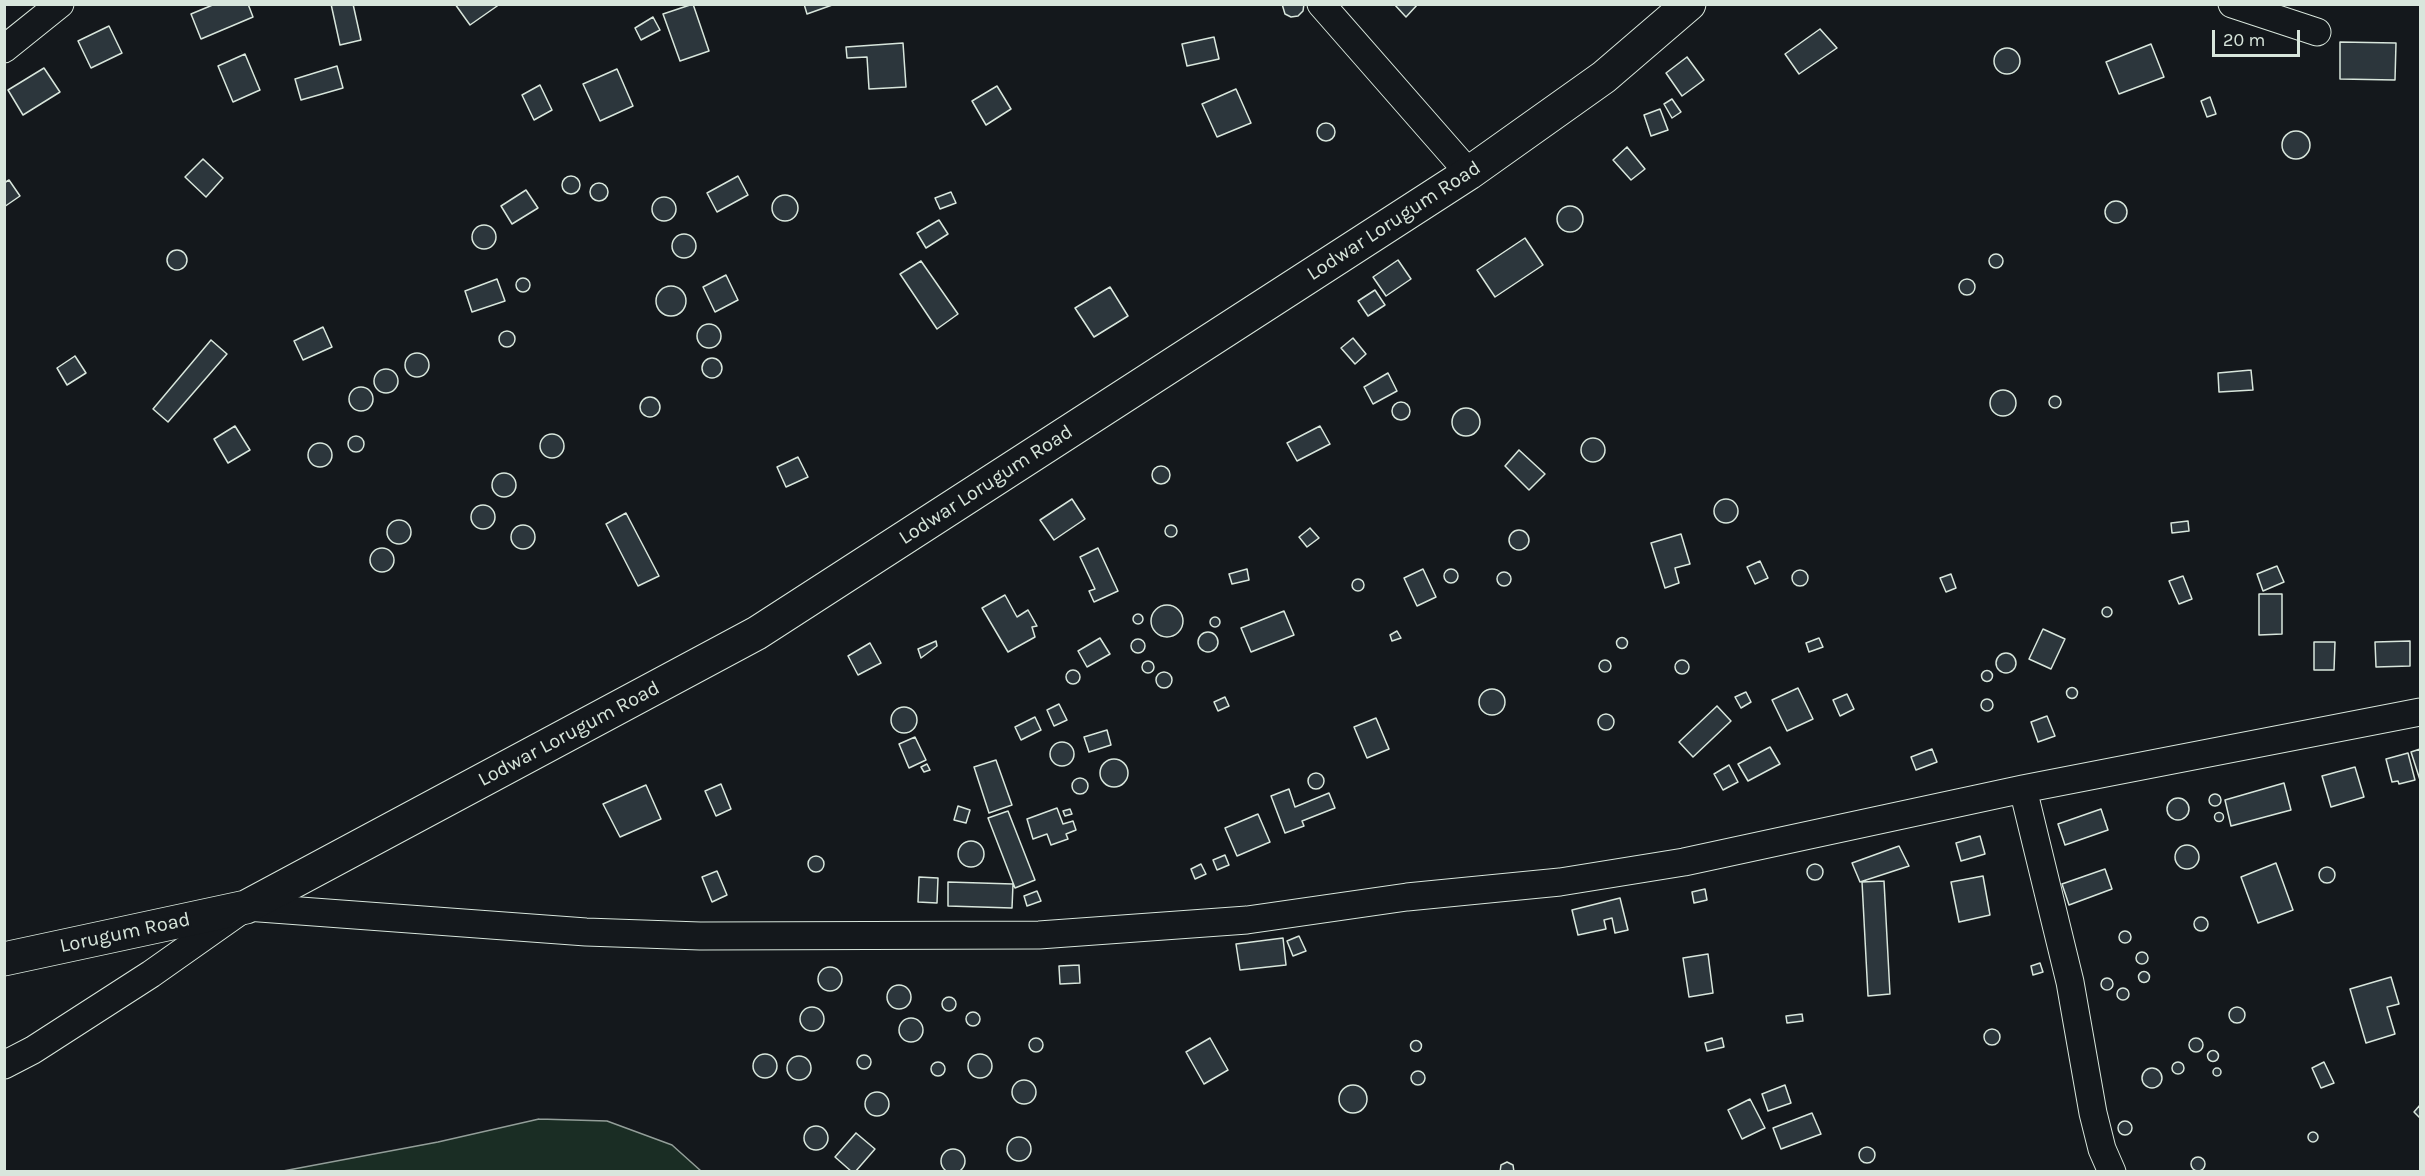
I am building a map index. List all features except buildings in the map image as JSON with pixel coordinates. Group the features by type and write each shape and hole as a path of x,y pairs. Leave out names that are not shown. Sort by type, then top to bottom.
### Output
{"main road":[{"name":"Lodwar Lorugum Road","path":"246,907 757,633 1469,173 1604,77 1689,4"},
{"name":"Lorugum Road","path":"4,959 246,907"}],"street":[{"path":"4,49 60,4"},
{"path":"1321,4 1469,173"},
{"path":"2232,4 2317,32"},
{"path":"4,1065 33,1050 151,974 246,907 586,932 700,936 1039,935 1247,920 1407,897 1560,882 1684,861 2023,789 2421,712"},
{"path":"2023,789 2070,982 2093,1113 2102,1149 2112,1172"}],"green space":[{"path":"539,1119 607,1121 672,1145 701,1171 283,1171 438,1142"}]}
